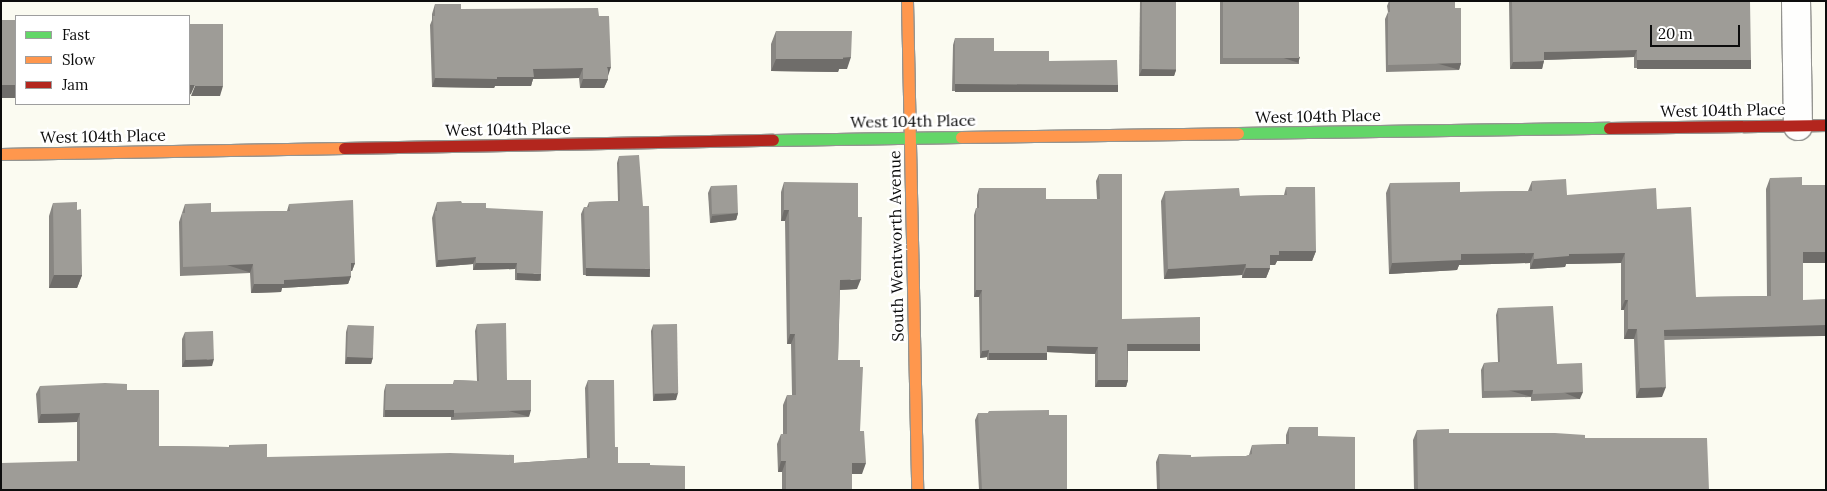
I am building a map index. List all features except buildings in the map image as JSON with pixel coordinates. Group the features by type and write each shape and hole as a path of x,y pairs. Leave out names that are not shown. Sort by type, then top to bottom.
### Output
{"street":[{"name":"South Wentworth Avenue","path":"907,1 917,490"},
{"path":"1796,1 1798,126"},
{"name":"West 104th Place","path":"1,154 910,138 1826,125"}],"traffic: fast":[{"path":"1238,133 1609,128"},
{"path":"773,140 961,137"}],"traffic: slow":[{"path":"907,1 917,490"},
{"path":"961,137 1238,133"},
{"path":"1,154 344,148"}],"traffic: jam":[{"path":"1609,128 1826,125"},
{"path":"344,148 773,140"}]}
